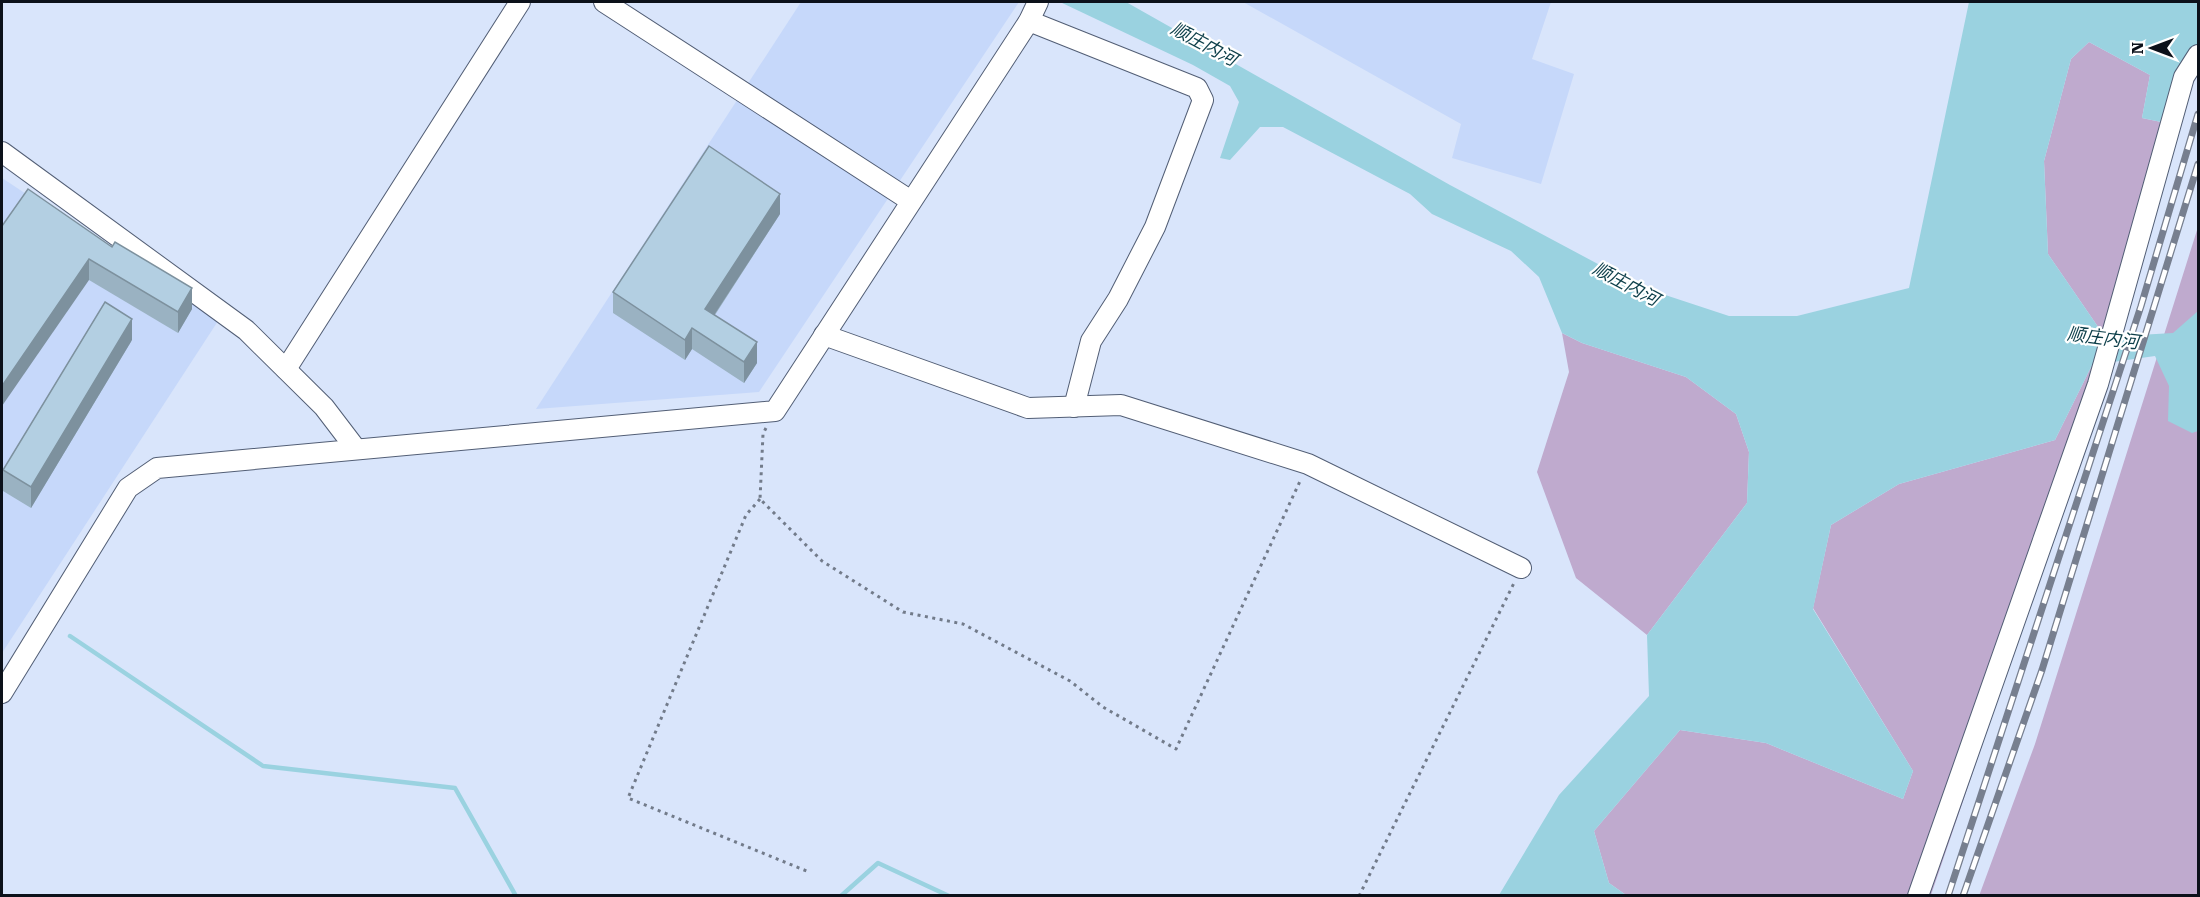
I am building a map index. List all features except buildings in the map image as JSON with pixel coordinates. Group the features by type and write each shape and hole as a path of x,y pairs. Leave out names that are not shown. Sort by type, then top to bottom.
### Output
{"street":[{"path":"286,369 520,2"},
{"path":"604,2 912,201"},
{"path":"2,693 128,488 158,468 775,411 1029,21 1038,2"},
{"path":"1029,21 1197,88 1203,100 1155,227 1118,299 1091,341 1074,407"},
{"path":"1918,896 2098,384 2184,77 2199,55"},
{"path":"2,152 246,330 324,407 356,449"},
{"path":"824,335 1028,408 1121,405 1308,464 1521,568"}],"path":[{"path":"775,411 763,434 760,499 746,515 628,798 809,872"},
{"path":"760,499 822,561 903,612 963,624 1070,681 1103,707 1176,749 1308,464"},
{"path":"1359,896 1521,568"}],"shaded area":[{"path":"801,2 1019,2 759,392 536,409"},
{"path":"1243,2 1551,2 1532,59 1574,74 1541,184 1452,158 1461,124"},
{"path":"2089,42 2150,75 2142,118 2166,123 2105,337 2048,254 2044,161 2071,59"},
{"path":"2,178 218,321 2,653"},
{"path":"2198,227 2198,895 1979,896 2035,744"},
{"path":"1562,333 1582,343 1686,377 1736,414 1749,452 1747,503 1647,635 1576,578 1537,472 1569,372"},
{"path":"2113,362 1931,895 1626,895 1609,883 1594,831 1680,730 1766,743 1903,799 1913,771 1813,608 1831,525 1899,484 2055,440 2092,365"}],"water":[{"name":"顺庄内河","path":"1060,2 1126,2 1450,185 1641,287 1729,316 1797,316 1909,288 1969,2 2198,2 2198,48 2166,123 2142,118 2150,75 2089,42 2071,59 2044,161 2048,254 2105,337 2173,333 2198,311 2198,431 2192,433 2168,421 2169,386 2155,356 2092,365 2055,440 1899,484 1831,525 1813,609 1913,771 1903,799 1766,743 1680,730 1594,831 1609,883 1626,895 1499,895 1559,795 1649,696 1647,635 1747,503 1749,452 1736,414 1686,377 1582,343 1562,333 1539,277 1511,251 1432,214 1410,194 1283,127 1260,127 1230,160 1220,158 1239,102 1230,86 1193,65"}],"waterway":[{"path":"70,636 263,766 455,788 516,896"},
{"path":"841,896 878,863 949,896"}],"railway":[{"path":"1948,896 2141,306 2198,114"},
{"path":"1963,896 2042,670 2198,164"}]}
